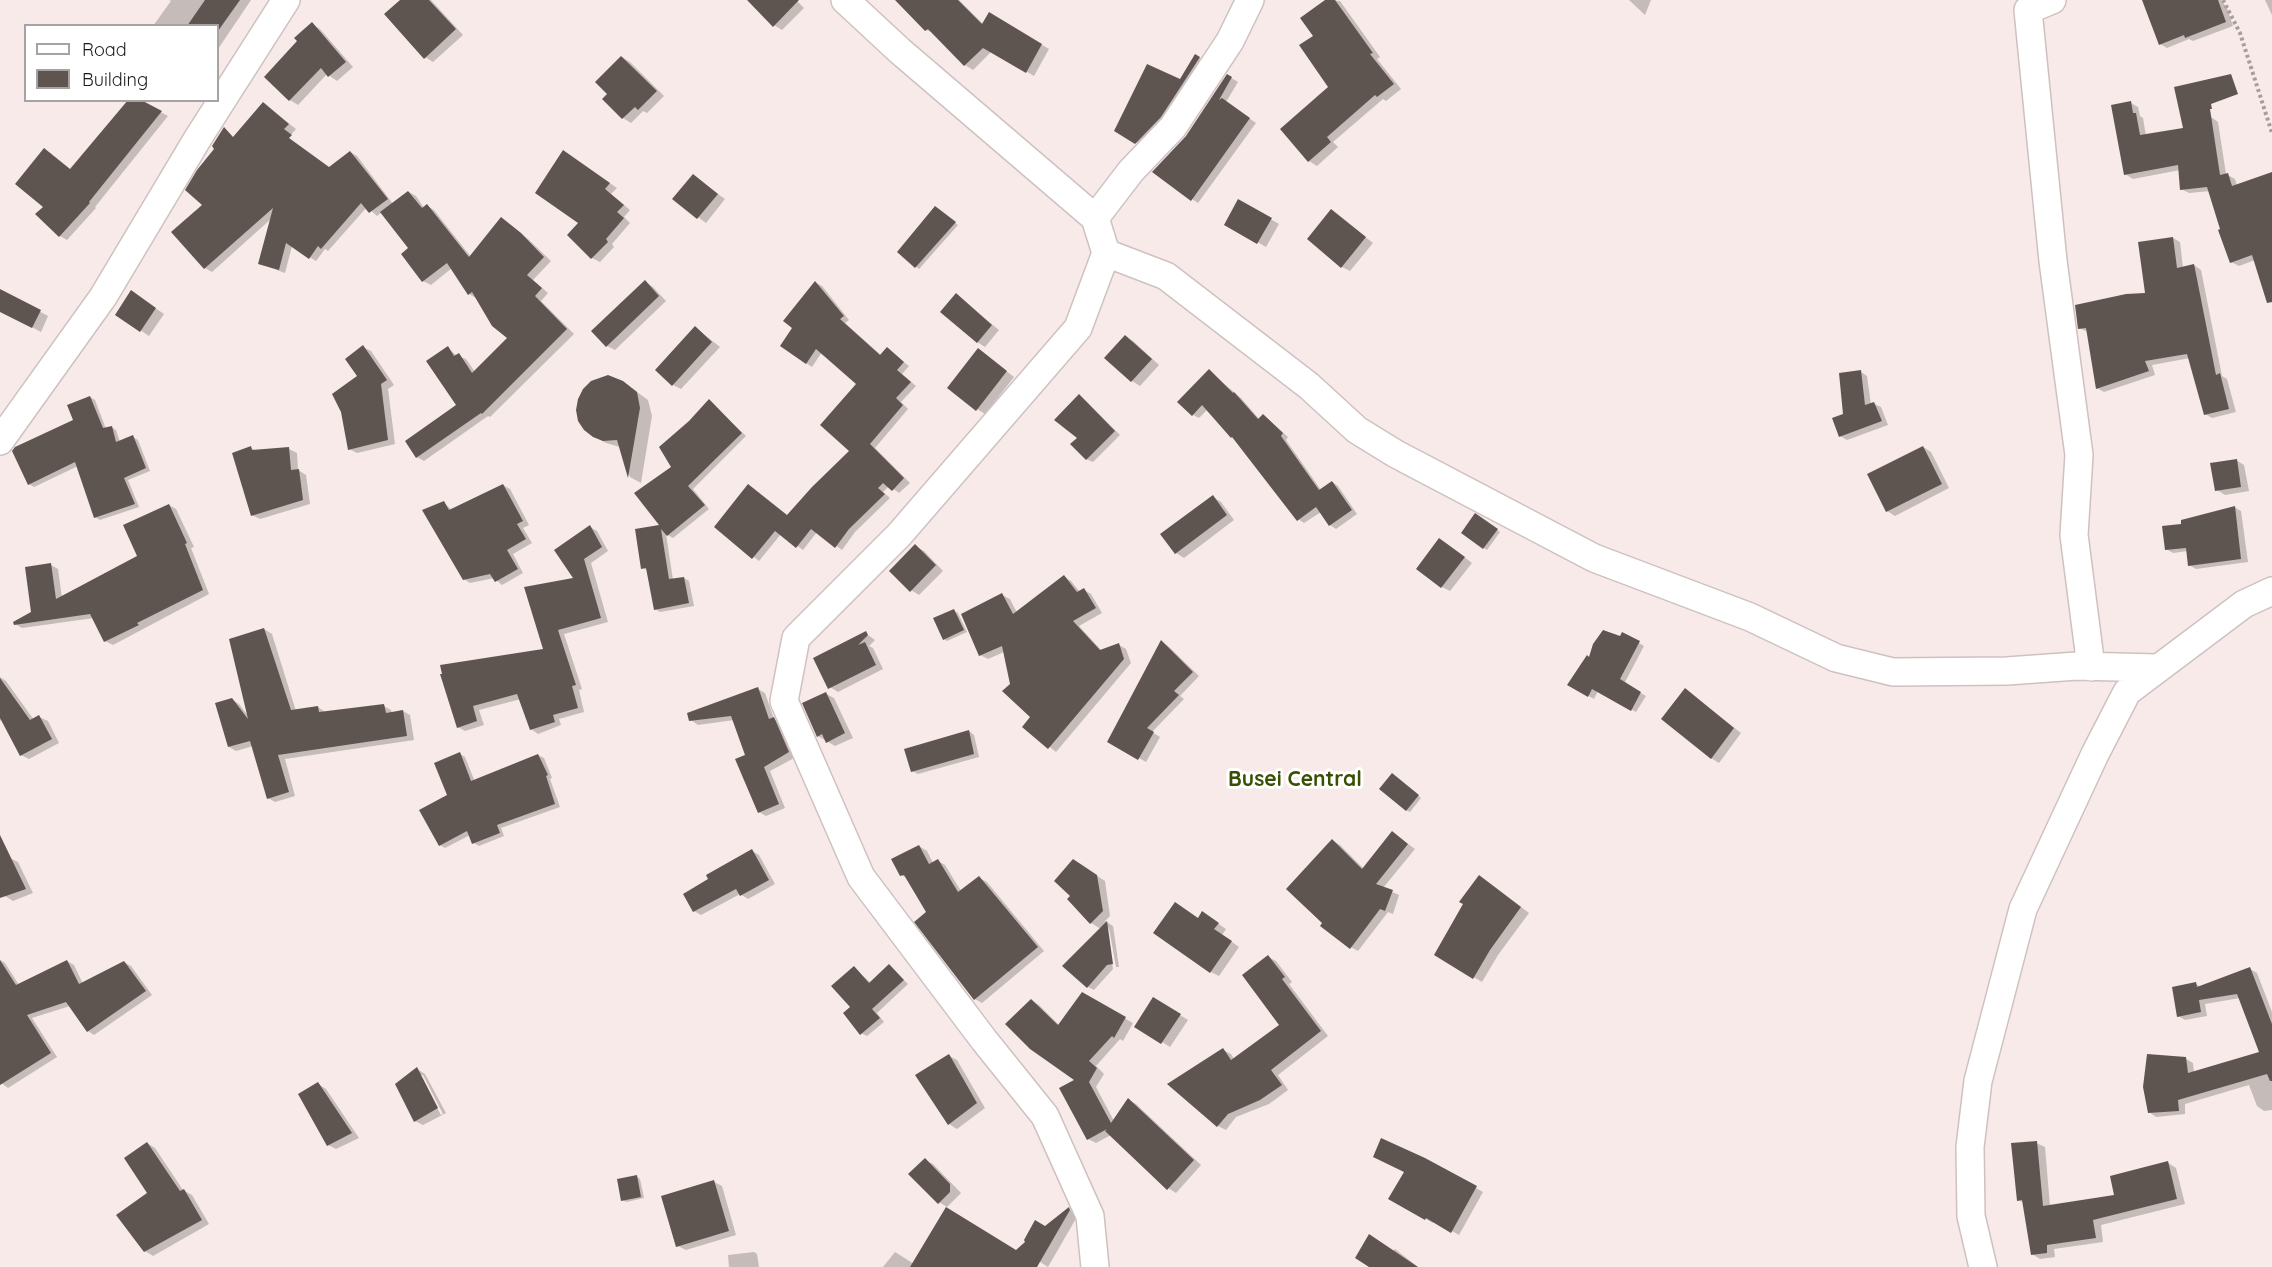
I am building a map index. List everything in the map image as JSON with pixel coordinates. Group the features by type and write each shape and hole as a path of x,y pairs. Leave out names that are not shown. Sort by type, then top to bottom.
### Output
{"street":[{"path":"0,441 103,297 198,138 286,0"},
{"path":"845,0 900,51 1095,218 1106,254 1078,328 899,535 796,638 784,701 861,877 984,1040 1045,1116 1090,1216 1095,1267"},
{"path":"1095,218 1131,171 1173,127 1230,41 1250,0"},
{"path":"2034,3 2053,261 2079,455 2074,535 2091,667"},
{"path":"1106,254 1166,276 1309,386 1357,430 1396,454 1594,558 1750,617 1836,658 1893,672 2007,671 2091,667 2157,668"},
{"path":"1983,1267 1971,1216 1970,1147 1978,1081 2023,909 2095,754 2127,692 2244,604 2272,591"}],"path":[{"path":"2223,0 2240,33 2272,133"}],"building":[{"path":"205,0 240,0 219,30 219,24 188,24"},
{"path":"400,0 429,0 456,29 424,59 384,14"},
{"path":"747,0 799,0 773,27"},
{"path":"895,0 958,0 982,24 989,12 1042,44 1026,73 983,48 964,66 928,29 925,31"},
{"path":"1325,0 1335,0 1373,53 1370,54 1394,84 1377,97 1375,95 1327,137 1331,142 1308,162 1280,129 1328,87 1299,45 1313,36 1300,18"},
{"path":"2142,0 2218,0 2226,22 2185,38 2184,35 2159,45"},
{"path":"312,22 346,62 328,77 321,68 289,101 264,77 297,41 294,38"},
{"path":"1195,54 1200,57 1161,117 1135,144 1114,131 1147,64 1180,79"},
{"path":"621,56 657,91 638,110 635,107 622,119 602,99 607,94 595,82"},
{"path":"1227,74 1232,77 1219,100 1222,98 1250,118 1191,201 1152,172 1186,136"},
{"path":"2231,74 2238,94 2211,104 2212,109 2210,109 2220,175 2228,173 2232,186 2272,172 2272,302 2267,303 2252,255 2230,263 2218,230 2220,229 2207,187 2180,190 2178,165 2124,175 2111,105 2131,101 2140,135 2183,128 2174,87"},
{"path":"126,102 145,102 162,111 90,203 59,237 35,214 43,207 15,184 44,148 70,169"},
{"path":"263,102 289,124 284,129 292,135 289,138 329,167 350,151 388,199 369,213 361,203 321,249 318,246 309,259 286,243 279,270 258,264 273,208 204,269 171,232 202,205 185,190 214,149 212,146 224,127 233,137"},
{"path":"563,150 610,183 605,189 624,205 617,212 624,218 606,239 608,242 591,259 567,235 578,223 535,193"},
{"path":"693,174 718,194 697,219 672,199"},
{"path":"408,191 422,208 427,204 469,257 501,217 521,233 544,257 527,275 542,288 535,296 567,329 482,414 416,458 405,441 456,405 426,361 448,346 454,356 459,353 472,373 507,338 492,326 472,292 468,295 447,263 422,282 401,254 408,248 380,212"},
{"path":"1238,199 1272,218 1257,244 1224,225"},
{"path":"935,206 956,222 915,268 897,252"},
{"path":"1331,209 1366,237 1341,268 1307,239"},
{"path":"2173,237 2177,268 2194,264 2216,375 2220,373 2229,409 2204,415 2187,354 2145,361 2149,371 2096,389 2086,328 2078,329 2075,305 2126,294 2145,293 2138,242"},
{"path":"645,280 659,296 606,347 591,331"},
{"path":"815,281 844,316 840,319 880,355 887,347 904,362 897,370 911,382 896,398 903,405 870,444 904,478 892,491 883,483 878,488 885,494 849,529 835,548 811,529 796,548 775,531 752,559 714,527 748,484 787,515 849,451 820,425 856,384 816,349 806,364 780,346 792,328 783,321"},
{"path":"0,289 41,310 32,328 0,312"},
{"path":"131,290 156,308 140,332 115,315"},
{"path":"956,293 992,325 977,343 940,312"},
{"path":"695,326 712,342 672,386 655,370"},
{"path":"1125,335 1152,359 1131,382 1104,358"},
{"path":"363,345 387,380 381,384 388,440 348,450 341,412 332,394 357,376 345,359"},
{"path":"978,348 1007,371 976,411 947,388"},
{"path":"1209,369 1258,419 1263,414 1283,433 1281,436 1319,490 1332,481 1352,510 1329,526 1316,507 1297,521 1232,437 1202,405 1192,416 1177,402"},
{"path":"1861,370 1865,405 1874,402 1882,421 1839,437 1832,418 1843,414 1839,373"},
{"path":"608,375 623,381 637,392 640,408 628,478 617,440 603,441 593,437 578,421 576,410 583,389 591,381"},
{"path":"1079,394 1115,431 1086,460 1070,444 1077,438 1054,420"},
{"path":"90,396 103,428 112,426 116,442 133,435 146,468 124,478 135,504 94,518 75,462 28,485 12,451 15,447 73,420 67,405"},
{"path":"709,399 742,433 688,486 705,505 667,536 661,529 669,579 684,577 689,603 654,610 646,568 641,569 635,529 659,525 634,493 671,467 659,447 689,421"},
{"path":"251,446 252,450 289,447 291,470 299,469 303,500 251,516 232,453"},
{"path":"1923,446 1942,484 1886,512 1867,474"},
{"path":"2237,459 2241,487 2215,491 2210,463"},
{"path":"503,484 523,521 517,524 526,539 507,550 518,569 495,582 490,574 463,580 422,510 444,501 449,510"},
{"path":"1213,495 1227,515 1175,554 1160,534"},
{"path":"169,504 187,543 185,544 203,590 104,642 90,614 14,625 13,622 31,612 25,567 51,563 56,599 137,556 123,525"},
{"path":"2235,506 2241,559 2188,566 2186,548 2165,550 2162,526 2181,524 2181,520"},
{"path":"1475,513 1498,529 1483,549 1461,533"},
{"path":"590,525 602,547 584,559 601,618 558,630 576,685 572,686 578,708 553,715 555,722 530,730 517,694 473,706 477,721 457,728 440,674 442,674 440,665 543,649 524,587 573,578 554,550"},
{"path":"1439,538 1465,557 1441,588 1416,569"},
{"path":"915,544 936,565 910,592 889,571"},
{"path":"1064,575 1077,592 1084,588 1096,608 1073,621 1100,650 1119,643 1124,659 1048,749 1022,727 1030,717 1002,691 1010,684 1002,646 979,656 961,614 1002,593 1013,614"},
{"path":"954,609 964,630 943,640 933,618"},
{"path":"264,628 291,710 318,706 319,712 384,704 386,713 403,710 407,736 278,755 289,792 267,799 250,741 228,747 215,703 232,698 248,719 229,639"},
{"path":"1603,630 1620,636 1622,632 1640,641 1620,679 1641,692 1631,711 1592,689 1588,697 1567,685 1587,655 1589,657 1593,644"},
{"path":"866,631 868,635 858,645 865,642 876,665 828,689 813,658"},
{"path":"1161,640 1193,672 1174,691 1179,695 1147,728 1154,732 1138,760 1107,742"},
{"path":"0,678 30,720 39,715 52,739 20,756 0,718"},
{"path":"758,687 769,719 774,717 789,752 764,767 779,804 758,813 735,759 745,755 731,716 689,721 687,713"},
{"path":"1685,688 1734,728 1711,759 1661,719"},
{"path":"826,692 845,733 826,743 822,734 817,737 802,703"},
{"path":"969,730 974,754 911,772 904,749"},
{"path":"460,752 471,781 538,754 548,775 546,776 555,804 497,825 500,833 472,844 467,831 439,846 419,810 447,795 434,763"},
{"path":"1392,773 1419,795 1406,811 1379,789"},
{"path":"1392,831 1408,844 1376,884 1393,890 1385,911 1380,909 1350,949 1320,926 1322,923 1286,889 1332,839 1362,869"},
{"path":"0,835 26,889 0,898"},
{"path":"919,845 929,864 938,859 958,892 979,876 1038,947 974,1000 914,922 926,912 904,875 900,876 891,859"},
{"path":"752,849 769,880 740,896 736,889 693,912 683,894 708,879 706,875"},
{"path":"1073,859 1097,875 1103,911 1090,924 1067,899 1070,896 1054,881"},
{"path":"1479,875 1521,907 1490,950 1473,979 1434,955 1463,904 1459,902"},
{"path":"1175,902 1198,918 1202,911 1219,923 1214,929 1232,941 1210,973 1153,933"},
{"path":"1107,921 1113,964 1107,965 1087,988 1062,966"},
{"path":"1268,955 1285,977 1282,979 1321,1031 1271,1070 1282,1085 1260,1100 1228,1114 1217,1127 1167,1084 1223,1048 1231,1060 1279,1025 1242,975"},
{"path":"0,960 16,985 67,960 79,984 124,961 146,991 87,1032 66,1002 27,1015 51,1053 0,1085"},
{"path":"889,964 904,980 872,1009 880,1018 860,1035 843,1013 850,1007 831,986 854,966 869,983"},
{"path":"2250,967 2272,1024 2272,1081 2267,1074 2178,1100 2179,1111 2148,1113 2143,1087 2147,1054 2186,1057 2188,1073 2259,1052 2237,994 2199,1000 2201,1012 2177,1017 2172,987 2196,982 2197,987"},
{"path":"1082,992 1126,1017 1114,1038 1112,1036 1089,1061 1097,1068 1089,1082 1111,1123 1128,1098 1194,1160 1167,1190 1105,1131 1107,1129 1087,1140 1059,1088 1074,1080 1030,1049 1005,1024 1031,999 1058,1025"},
{"path":"1153,997 1181,1014 1161,1044 1134,1027"},
{"path":"949,1054 977,1103 948,1125 915,1075"},
{"path":"417,1067 438,1108 414,1122 395,1084"},
{"path":"318,1082 352,1133 327,1146 298,1094"},
{"path":"1381,1138 1477,1186 1451,1233 1388,1199 1404,1172 1373,1157"},
{"path":"2037,1141 2043,1206 2114,1195 2110,1176 2168,1161 2177,1199 2093,1220 2096,1238 2047,1245 2047,1253 2031,1255 2022,1200 2017,1201 2011,1143"},
{"path":"147,1142 180,1191 184,1189 202,1220 144,1252 116,1215 147,1193 124,1158"},
{"path":"925,1158 950,1184 950,1192 938,1204 908,1174"},
{"path":"637,1175 641,1197 621,1201 617,1179"},
{"path":"714,1180 729,1231 676,1247 661,1196"},
{"path":"946,1207 1016,1250 1025,1242 1035,1220 1045,1226 1069,1207 1070,1210 1037,1267 910,1267"},
{"path":"1369,1234 1418,1267 1369,1267 1355,1258"}],"district":[{"name":"Busei Central","path":"1295,780"}]}
